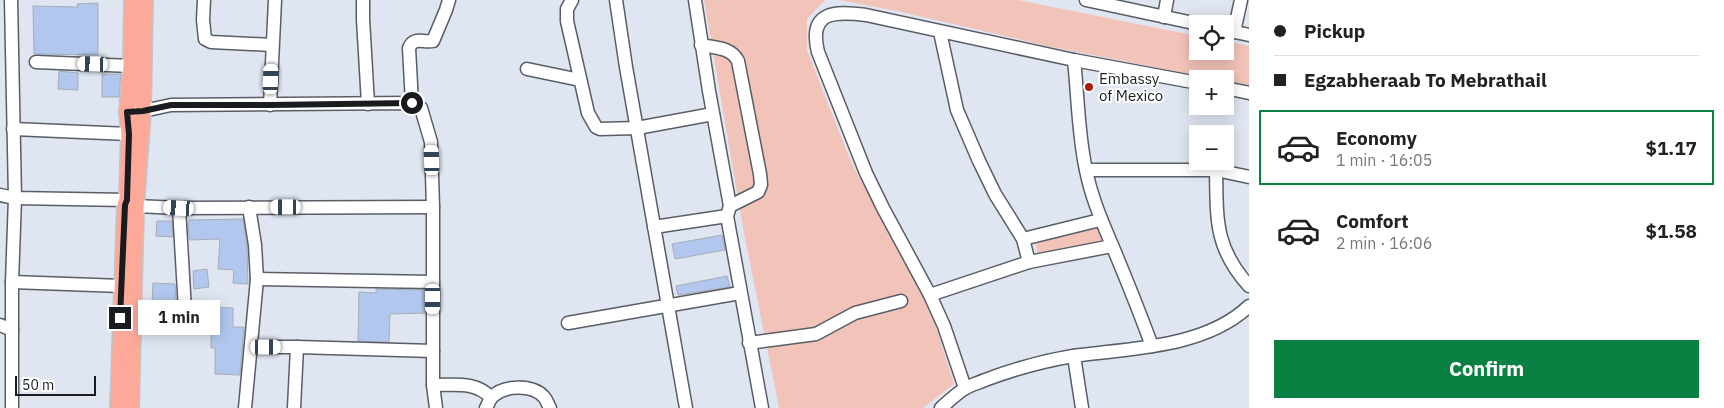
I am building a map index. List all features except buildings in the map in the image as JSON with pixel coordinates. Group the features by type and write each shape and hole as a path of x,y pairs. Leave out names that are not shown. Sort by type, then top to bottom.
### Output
{"main road":[{"path":"131,408 132,203 127,112 131,66 132,0"},
{"path":"132,203 143,111 145,0"},
{"path":"118,408 125,205 132,203"}],"street":[{"path":"11,0 15,198 12,282 12,408"},
{"path":"204,0 203,20 206,38 211,42 272,45"},
{"path":"270,105 275,0"},
{"path":"363,0 362,19 368,104"},
{"path":"412,103 409,48 413,42 432,40 449,0"},
{"path":"572,0 567,8 567,21 588,114 596,127 605,129 637,128 713,114"},
{"path":"616,0 686,408"},
{"path":"695,0 740,293 762,408"},
{"path":"1086,0 1189,22"},
{"path":"1164,16 1167,0"},
{"path":"1234,20 1241,0"},
{"path":"965,388 944,326 930,295 866,173 818,52 815,39 816,28 822,19 830,14 846,12 1074,60 1189,80"},
{"path":"940,32 958,110 987,178 1023,239 1029,262"},
{"path":"1234,32 1249,34"},
{"path":"654,227 728,211 758,192 761,185 738,60 735,54 727,50 701,45"},
{"path":"1074,60 1086,170 1100,220 1152,346"},
{"path":"36,62 131,66"},
{"path":"527,69 580,80"},
{"path":"1234,90 1249,93"},
{"path":"127,112 143,111 171,105 412,103 421,108 431,142 433,384 436,408"},
{"path":"13,129 129,134"},
{"path":"1086,170 1189,170"},
{"path":"1249,177 1216,170 1217,222 1222,242 1237,273 1249,286"},
{"path":"0,195 15,198 132,203 179,208 433,207"},
{"path":"245,408 257,279 255,245 249,207"},
{"path":"179,208 186,327"},
{"path":"1023,239 1100,220"},
{"path":"930,295 1029,262 1112,246"},
{"path":"257,279 433,282"},
{"path":"12,282 122,286"},
{"path":"568,323 740,293"},
{"path":"749,343 816,334 856,313 900,302"},
{"path":"940,408 965,388 1014,369 1074,356 1107,354 1152,346 1203,334 1238,316 1249,306"},
{"path":"0,325 12,330"},
{"path":"250,348 297,347 433,350"},
{"path":"294,408 297,347"},
{"path":"1074,356 1082,408"},
{"path":"433,384 480,388 488,403 499,392 510,388 523,388 535,391 545,398 550,408"}],"shaded area":[{"path":"704,0 825,0 807,19 807,50 852,164 930,308 954,384 923,408 779,408 744,233"},
{"path":"839,0 1018,0 1189,34 1189,60 1234,60 1234,43 1249,46 1249,85 1234,82 1234,70 1189,70 1189,74 1052,47 897,11"},
{"path":"1099,228 1102,243 1038,256 1035,241"}],"place":[{"name":"Embassy of Mexico","path":"1089,87"}],"route":[{"path":"120,318 125,205 127,200 129,134 127,112 143,111 171,105 412,103"}]}
